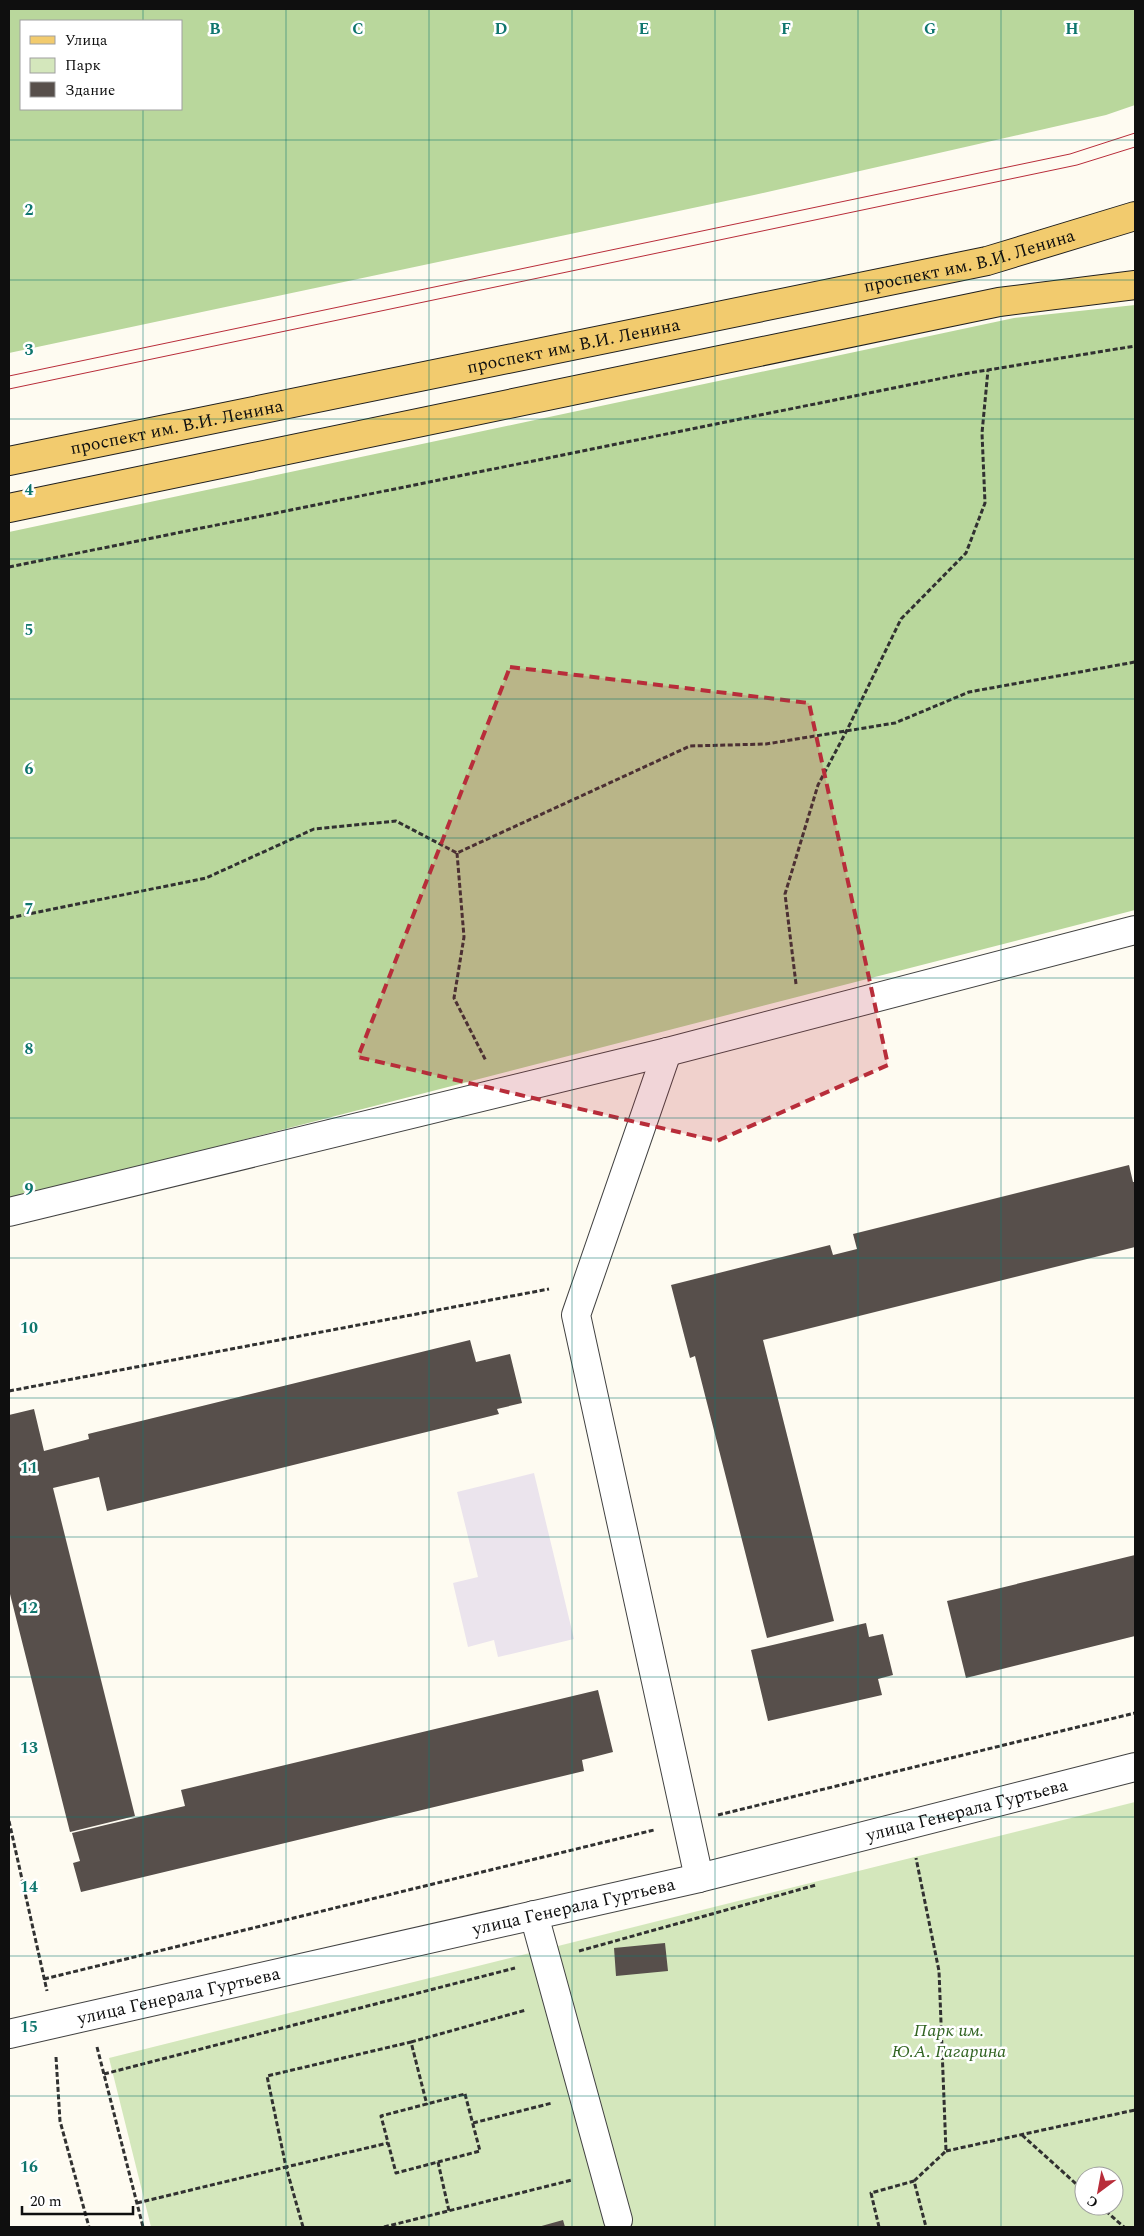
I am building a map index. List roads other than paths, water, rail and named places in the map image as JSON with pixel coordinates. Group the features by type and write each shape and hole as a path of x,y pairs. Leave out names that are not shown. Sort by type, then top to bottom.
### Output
{"main road":[{"name":"проспект им. В.И. Ленина","path":"9,461 987,261 1135,216"},
{"path":"9,508 999,302 1135,285"}],"street":[{"path":"9,1212 667,1052 1135,930"},
{"path":"667,1052 576,1315 699,1878"},
{"name":"улица Генерала Гуртьева","path":"9,2034 699,1878 1135,1768"},
{"path":"534,1915 618,2220"}],"tram line":[{"path":"9,376 1070,154 1135,133"},
{"path":"9,389 1077,165 1135,147"}],"park label":[{"name":"Парк им. Ю.А. Гагарина","path":"949,2040"}]}
